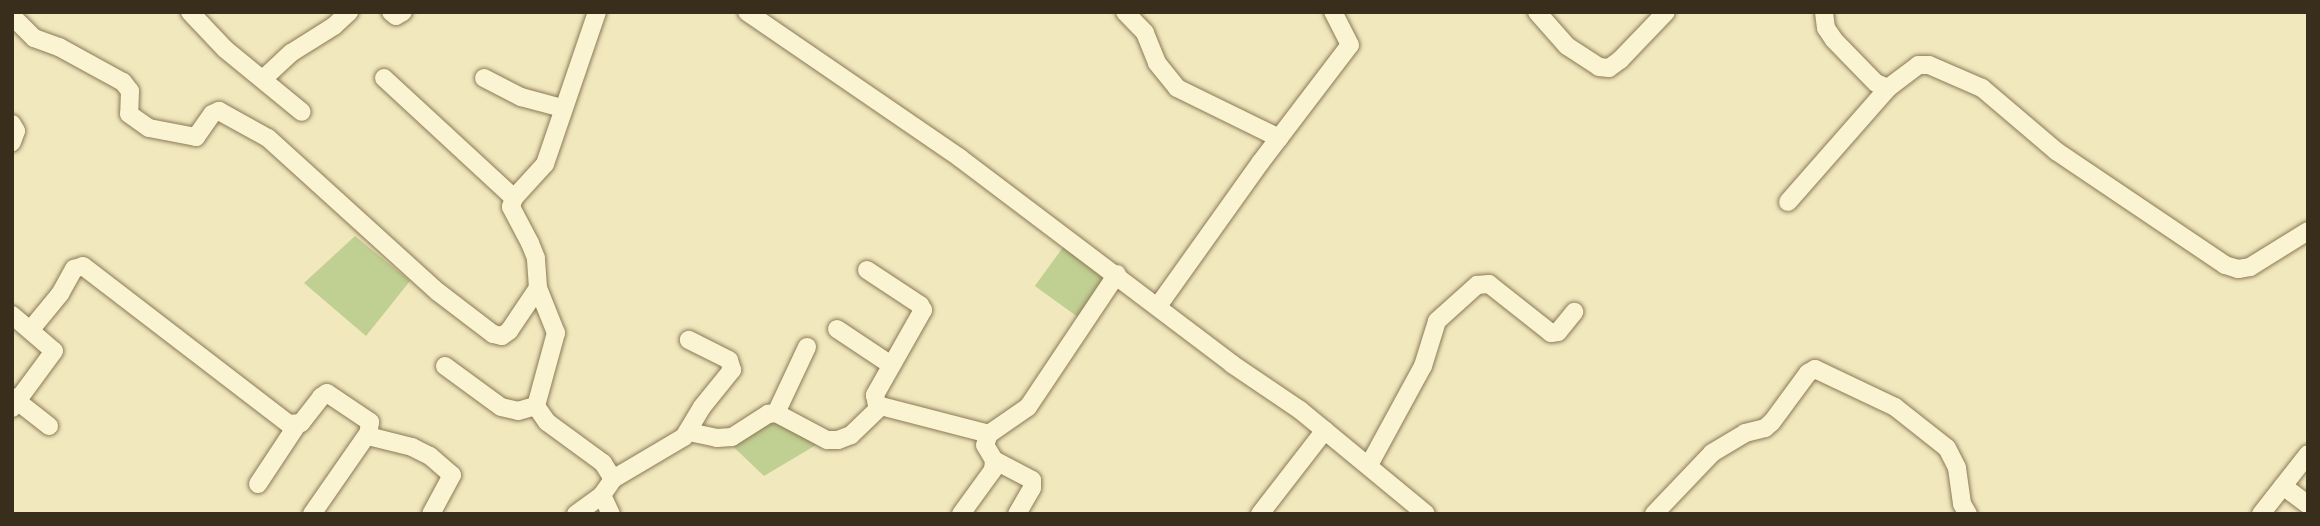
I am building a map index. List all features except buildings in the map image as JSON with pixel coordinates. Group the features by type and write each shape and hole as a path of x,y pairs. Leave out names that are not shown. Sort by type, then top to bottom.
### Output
{"street":[{"path":"190,12 225,49 302,112"},
{"path":"263,79 291,53 334,26 349,12"},
{"path":"391,12 396,16 403,12"},
{"path":"597,12 545,164 514,198 511,207 536,258 538,288 556,333 536,406 547,422 603,463 613,479"},
{"path":"747,12 960,158 1117,274 1325,430 1426,514"},
{"path":"1125,12 1146,33 1157,63 1177,88 1279,138"},
{"path":"1158,306 1350,44 1333,12"},
{"path":"1537,12 1567,46 1599,68 1609,68 1620,61 1666,12"},
{"path":"1824,12 1826,28 1834,40 1876,83 1888,88"},
{"path":"12,16 34,38 59,47 123,82 130,91 129,114 149,128 196,137 212,114 219,111 268,138 438,292 493,334 502,336 509,331 538,288"},
{"path":"1788,202 1888,88 1922,64 1940,68 1982,89 2056,151 2225,265 2238,270 2250,267 2308,231"},
{"path":"384,78 514,198"},
{"path":"484,78 521,97 562,108"},
{"path":"12,124 16,131 12,142"},
{"path":"32,328 60,293 74,269 83,266 283,421 297,425"},
{"path":"867,270 920,305 923,310 875,395 875,401 880,407 989,435"},
{"path":"1017,514 1032,488 1032,480 994,460 985,445 989,435 996,427 1015,420 1028,407 1117,274"},
{"path":"1369,465 1423,366 1437,321 1477,285 1489,284 1551,333 1558,332 1574,312"},
{"path":"12,314 53,348 54,354 14,402 49,426"},
{"path":"837,329 891,365"},
{"path":"576,514 602,495 613,479 689,432 702,407 727,377 732,365 689,340"},
{"path":"776,413 807,347"},
{"path":"445,366 501,407 518,411 536,406"},
{"path":"1654,514 1712,453 1745,433 1765,428 1772,422 1808,373 1815,369 1895,407 1947,448 1957,468 1962,504 1968,514"},
{"path":"258,484 297,425 327,393 370,422 367,435 312,514"},
{"path":"689,432 717,438 732,437 768,414 776,413 827,440 850,435 880,407"},
{"path":"1260,514 1325,430"},
{"path":"367,435 422,450 451,472 450,482 432,508 431,514"},
{"path":"2261,514 2308,454"},
{"path":"961,514 993,470 994,460"},
{"path":"2283,486 2308,505"},
{"path":"602,495 611,514"}],"green space":[{"path":"355,236 410,281 366,336 304,283"},
{"path":"1069,239 1117,274 1083,321 1035,286"},
{"path":"776,402 821,442 764,476 722,436"}]}
